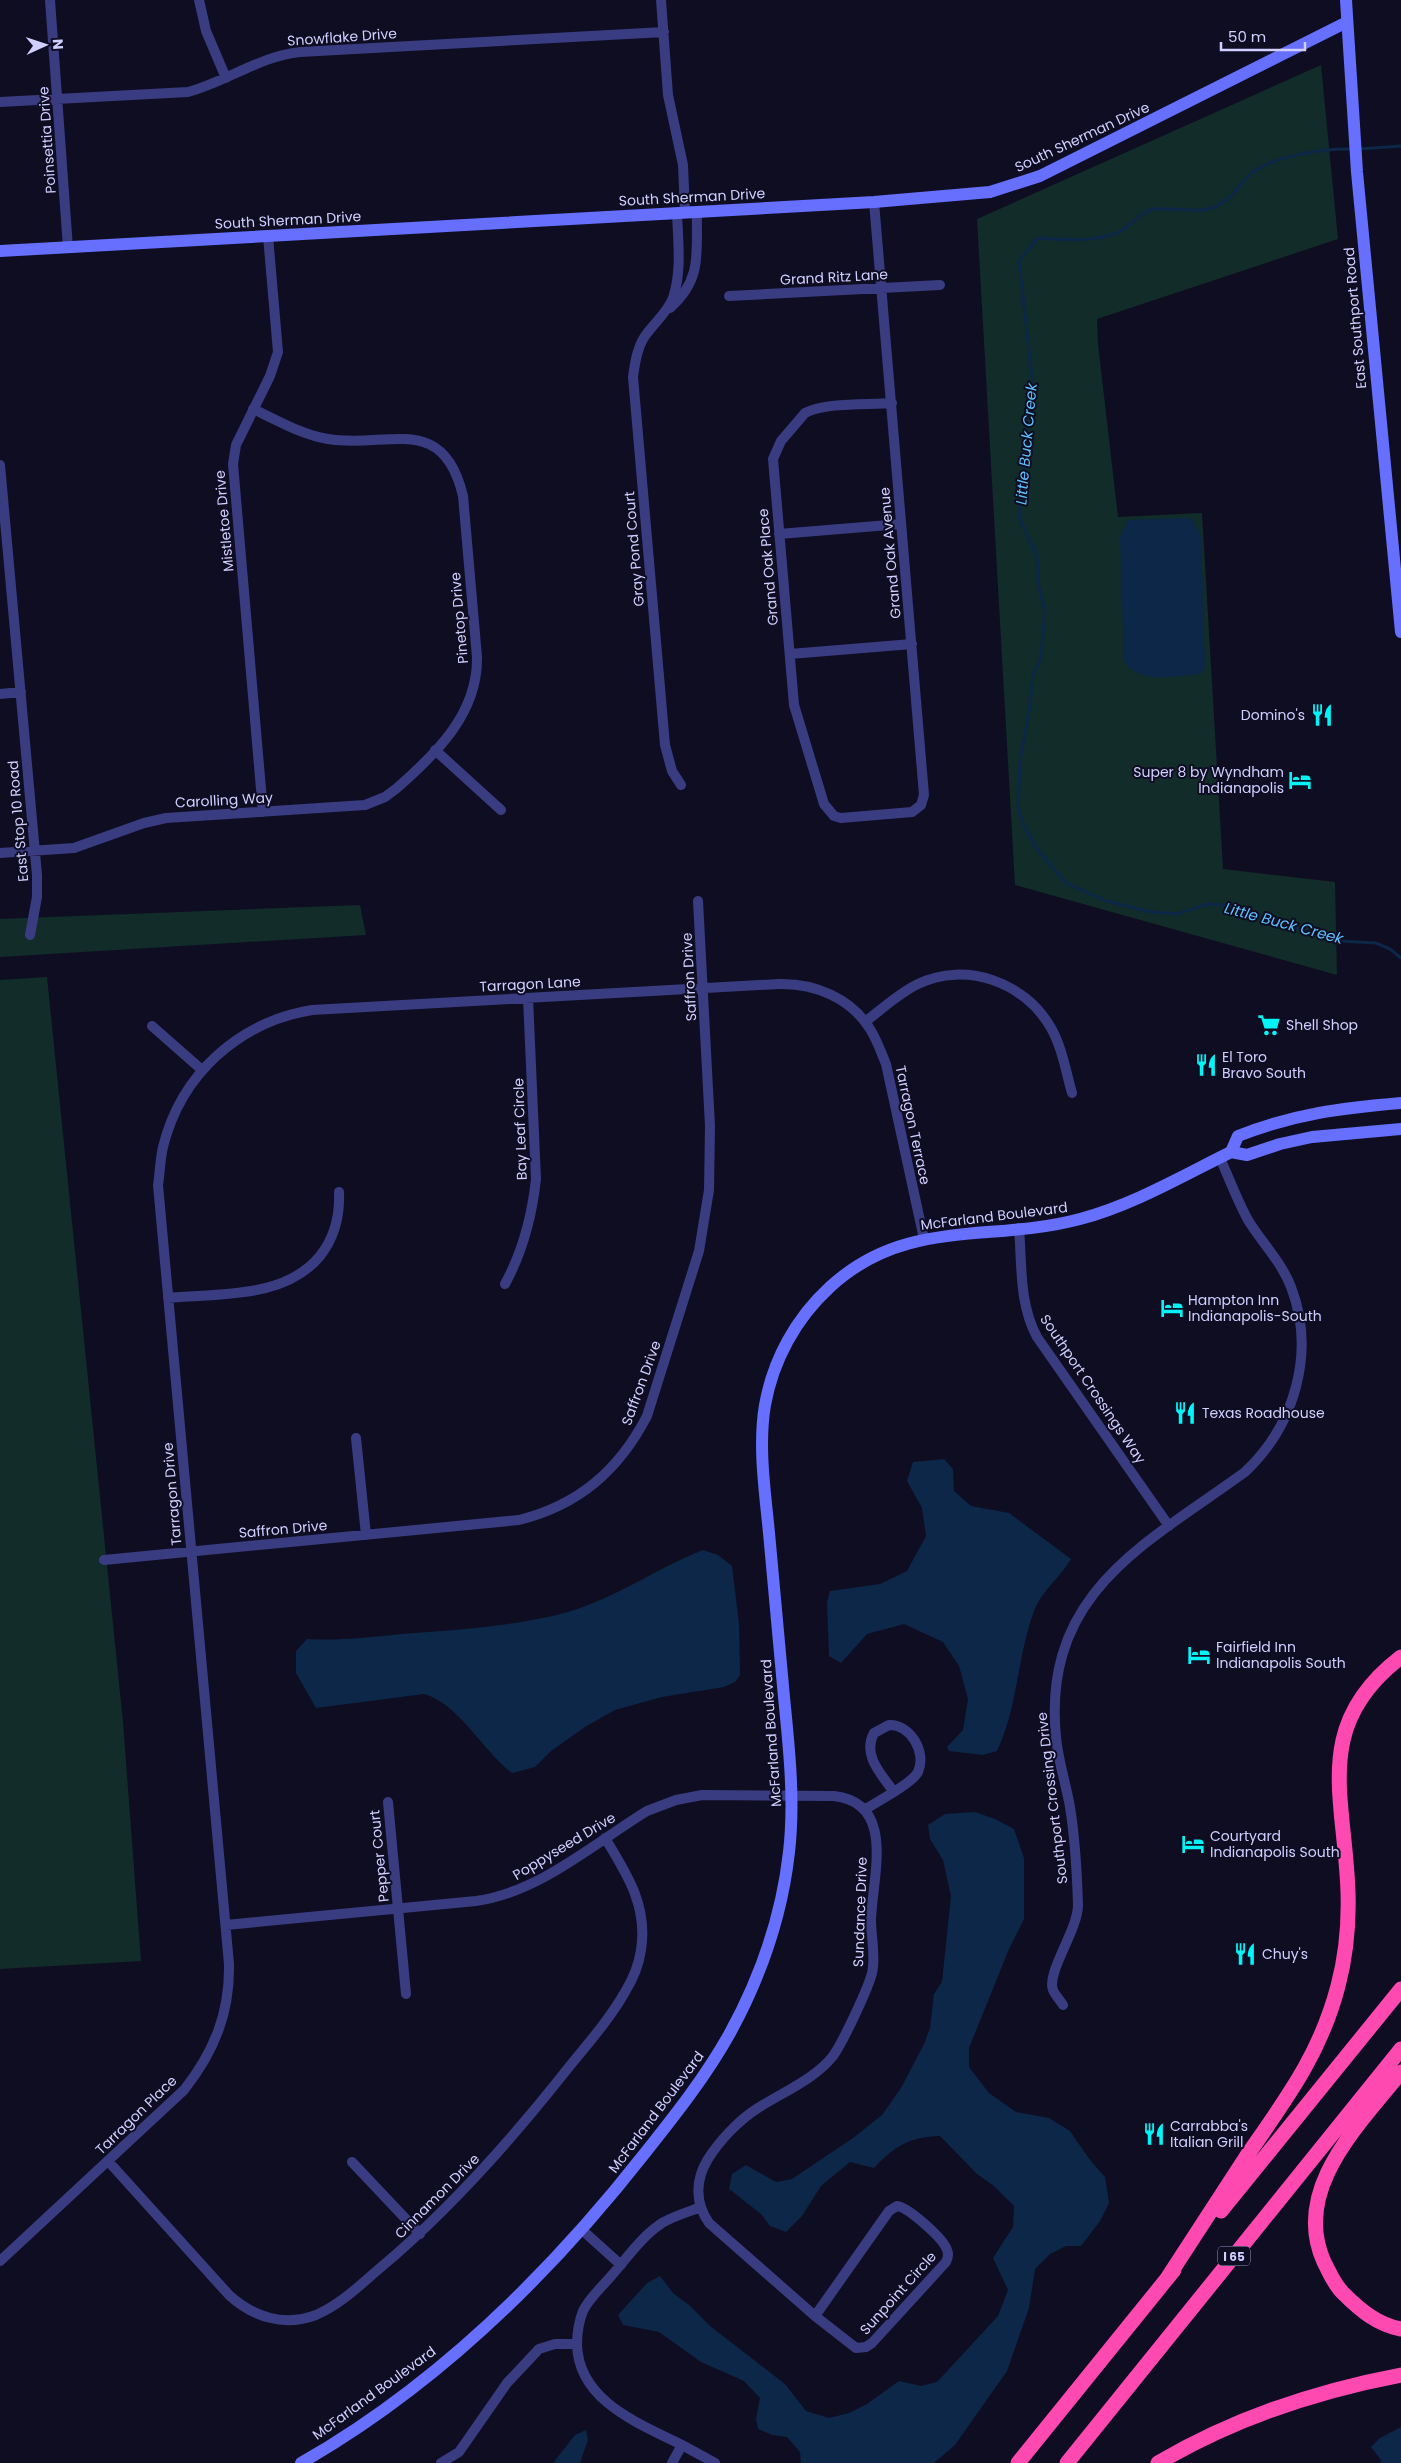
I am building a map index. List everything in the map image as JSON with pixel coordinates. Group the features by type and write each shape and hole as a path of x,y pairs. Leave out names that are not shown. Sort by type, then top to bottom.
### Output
{"highway":[{"path":"1168,2278 1247,2156 1294,2089 1327,2023 1339,1984 1347,1929 1348,1892 1338,1776 1341,1745 1349,1720 1363,1694 1385,1669 1401,1657"},
{"name":"I 65","path":"1018,2463 1401,1989"},
{"name":"I 65","path":"1067,2463 1401,2049"},
{"path":"1401,2072 1340,2150 1325,2178 1317,2204 1316,2217 1321,2254 1340,2290 1358,2308 1381,2322 1401,2328"},
{"path":"1158,2463 1206,2438 1276,2408 1349,2386 1401,2375"}],"street":[{"name":"Poinsettia Drive","path":"50,0 68,248"},
{"path":"199,0 204,25 226,78"},
{"path":"662,0 668,95 684,176 686,212"},
{"name":"East Southport Road","path":"1346,0 1357,172 1401,632"},
{"name":"South Sherman Drive","path":"0,251 874,202 975,194 1025,182 1347,22"},
{"name":"Snowflake Drive","path":"0,102 181,92 201,88 274,58 300,52 664,32"},
{"name":"Grand Oak Avenue","path":"829,811 841,818 907,813 918,808 924,800 883,289 874,202"},
{"name":"Gray Pond Court","path":"662,316 684,295 693,279 696,258 686,212"},
{"name":"Gray Pond Court","path":"682,785 672,771 664,745 633,380 640,345 672,299 677,281 686,212"},
{"name":"Mistletoe Drive","path":"263,812 232,464 236,445 270,376 278,352 268,236"},
{"name":"Grand Ritz Lane","path":"729,296 940,285"},
{"name":"Grand Oak Place","path":"829,811 821,796 797,715 773,459 781,441 793,426 805,414 815,408 892,403"},
{"name":"Pinetop Drive","path":"253,409 320,438 340,440 414,439 435,449 447,459 456,472 463,496 478,668 471,699 462,718 434,750"},
{"name":"East Stop 10 Road","path":"0,464 38,897 30,935"},
{"path":"779,534 901,524"},
{"path":"790,654 912,644"},
{"path":"0,694 21,692"},
{"path":"434,750 501,810"},
{"name":"Carolling Way","path":"0,853 83,846 162,818 355,806 375,801 397,788 434,750"},
{"name":"Saffron Drive","path":"104,1560 508,1522 544,1512 568,1502 597,1481 623,1456 635,1439 647,1416 690,1281 706,1216 710,1133 698,901"},
{"path":"865,1022 910,989 934,979 970,975 1000,982 1022,995 1044,1017 1060,1049 1072,1093"},
{"name":"Tarragon Lane","path":"202,1070 217,1054 242,1035 266,1023 296,1013 328,1009 785,984 806,986 836,998 865,1022"},
{"name":"Bay Leaf Circle","path":"505,1284 517,1261 531,1216 536,1179 528,998"},
{"name":"Tarragon Terrace","path":"865,1022 875,1038 886,1064 924,1238"},
{"path":"152,1026 202,1070"},
{"name":"Tarragon Drive","path":"202,1070 190,1086 175,1114 161,1159 159,1205 226,1925"},
{"name":"McFarland Boulevard","path":"1225,1155 1238,1136 1280,1120 1333,1109 1401,1103"},
{"name":"McFarland Boulevard","path":"301,2463 388,2405 462,2347 542,2272 619,2186 699,2083 719,2052 746,2002 768,1943 781,1898 790,1847 790,1765 762,1453 762,1422 766,1396 775,1366 788,1338 808,1310 827,1290 869,1259 898,1246 924,1238 1056,1224 1102,1212 1225,1155 1247,1155 1280,1144 1312,1137 1401,1129"},
{"name":"Southport Crossing Drive","path":"1063,2005 1052,1989 1051,1978 1074,1928 1078,1907 1070,1808 1056,1740 1054,1719 1060,1668 1068,1638 1090,1597 1106,1576 1129,1555 1246,1472 1257,1461 1273,1440 1288,1413 1298,1384 1301,1338 1291,1287 1277,1259 1245,1214 1225,1155"},
{"path":"168,1298 265,1289 294,1278 311,1266 330,1242 339,1212 339,1192"},
{"name":"Southport Crossings Way","path":"1019,1228 1024,1300 1029,1321 1037,1337 1168,1526"},
{"path":"356,1438 366,1535"},
{"path":"791,1795 838,1796 855,1803 864,1810 894,1792 912,1780 918,1773 920,1762 919,1750 907,1730 894,1725 886,1726 876,1732 870,1740 869,1748 875,1765 894,1792"},
{"name":"Poppyseed Drive","path":"226,1925 476,1901 517,1891 541,1879 647,1811 676,1800 713,1794 791,1795"},
{"name":"Pepper Court","path":"388,1802 406,1994"},
{"name":"Sundance Drive","path":"701,2207 698,2196 698,2184 701,2172 708,2159 747,2116 810,2076 830,2059 842,2041 869,1982 873,1961 871,1920 877,1837 872,1821 864,1810"},
{"name":"Cinnamon Drive","path":"108,2161 237,2303 267,2318 300,2319 326,2310 363,2283 420,2234 476,2179 514,2136 618,2004 633,1976 641,1951 642,1915 633,1884 606,1838"},
{"name":"Tarragon Place","path":"0,2261 181,2094 200,2070 215,2042 228,2003 230,1983 226,1925"},
{"path":"352,2162 420,2234"},
{"name":"Sunpoint Circle","path":"701,2207 704,2215 715,2228 816,2316 852,2346 866,2347 946,2262 947,2248 907,2209 898,2206 891,2209 816,2316"},
{"path":"701,2207 660,2225 591,2298 583,2311 577,2344 582,2371 602,2398 631,2419 715,2463"},
{"path":"581,2229 621,2265"},
{"path":"441,2463 459,2452 507,2383 539,2350 555,2344 577,2344"},
{"path":"672,2463 682,2445"}],"green space":[{"path":"1321,65 1338,239 1097,319 1098,344 1118,517 1202,513 1223,869 1335,882 1337,975 1015,885 977,219"},
{"path":"360,905 366,935 0,957 0,919"},
{"path":"47,977 123,1722 141,1961 0,1969 0,980"}],"water":[{"path":"1191,518 1201,536 1205,668 1200,674 1169,677 1148,676 1131,669 1124,661 1120,537 1128,520"},
{"path":"944,1459 953,1469 954,1491 971,1506 1009,1513 1071,1559 1037,1604 1028,1628 1004,1734 997,1751 983,1755 949,1751 947,1747 963,1730 968,1699 959,1666 943,1642 904,1624 867,1634 841,1663 829,1656 827,1602 830,1591 880,1584 907,1571 926,1536 922,1508 907,1481 913,1462"},
{"path":"703,1550 718,1555 732,1566 739,1624 740,1675 735,1682 724,1687 662,1697 615,1710 585,1727 551,1751 535,1767 512,1773 501,1764 448,1707 424,1694 316,1708 296,1673 296,1651 307,1639 354,1638 464,1629 549,1617 603,1599"},
{"path":"975,1812 995,1819 1014,1829 1024,1858 1024,1919 1009,1949 969,2048 969,2067 989,2093 1016,2112 1049,2118 1070,2131 1090,2160 1105,2177 1109,2203 1100,2221 1081,2246 1066,2246 1050,2254 1035,2269 1029,2308 1007,2371 955,2445 934,2463 801,2463 800,2452 787,2437 772,2435 758,2429 756,2419 760,2398 744,2381 701,2362 659,2332 623,2325 618,2315 647,2283 660,2276 673,2293 689,2305 710,2326 785,2384 806,2411 829,2418 849,2413 867,2404 899,2381 921,2386 937,2382 998,2316 1008,2290 993,2258 1013,2227 1014,2206 994,2186 977,2174 940,2136 920,2138 903,2144 874,2168 850,2162 821,2186 802,2216 786,2232 770,2226 761,2214 729,2189 732,2174 746,2165 776,2182 792,2179 853,2138 882,2115 901,2088 924,2044 930,2028 934,1994 942,1982 951,1896 943,1860 930,1839 928,1825 945,1814"},
{"path":"1401,2427 1401,2463 1380,2463 1381,2460 1371,2447 1380,2438"},
{"path":"586,2430 588,2440 580,2463 553,2463 575,2435"}],"waterway":[{"name":"Little Buck Creek","path":"1359,149 1401,146"},
{"name":"Little Buck Creek","path":"1352,149 1299,154 1272,162 1246,178 1221,204 1208,209 1149,210 1122,231 1098,238 1068,240 1038,238 1019,261 1033,386 1027,416 1019,518 1037,556 1038,583 1045,612 1041,658 1033,675 1030,706 1020,761 1018,808 1024,826 1037,849 1066,883 1106,901 1151,912 1176,914 1208,904 1223,905 1340,941 1376,943 1390,949 1401,958"}],"place":[{"name":"Domino's","path":"1322,715"},
{"name":"Super 8 by Wyndham Indianapolis","path":"1300,780"},
{"name":"Shell Shop","path":"1269,1025"},
{"name":"El Toro Bravo South","path":"1206,1065"},
{"name":"Hampton Inn Indianapolis-South","path":"1172,1308"},
{"name":"Texas Roadhouse","path":"1185,1413"},
{"name":"Fairfield Inn Indianapolis South","path":"1199,1655"},
{"name":"Courtyard Indianapolis South","path":"1193,1844"},
{"name":"Chuy's","path":"1245,1954"},
{"name":"Carrabba's Italian Grill","path":"1154,2134"}]}
